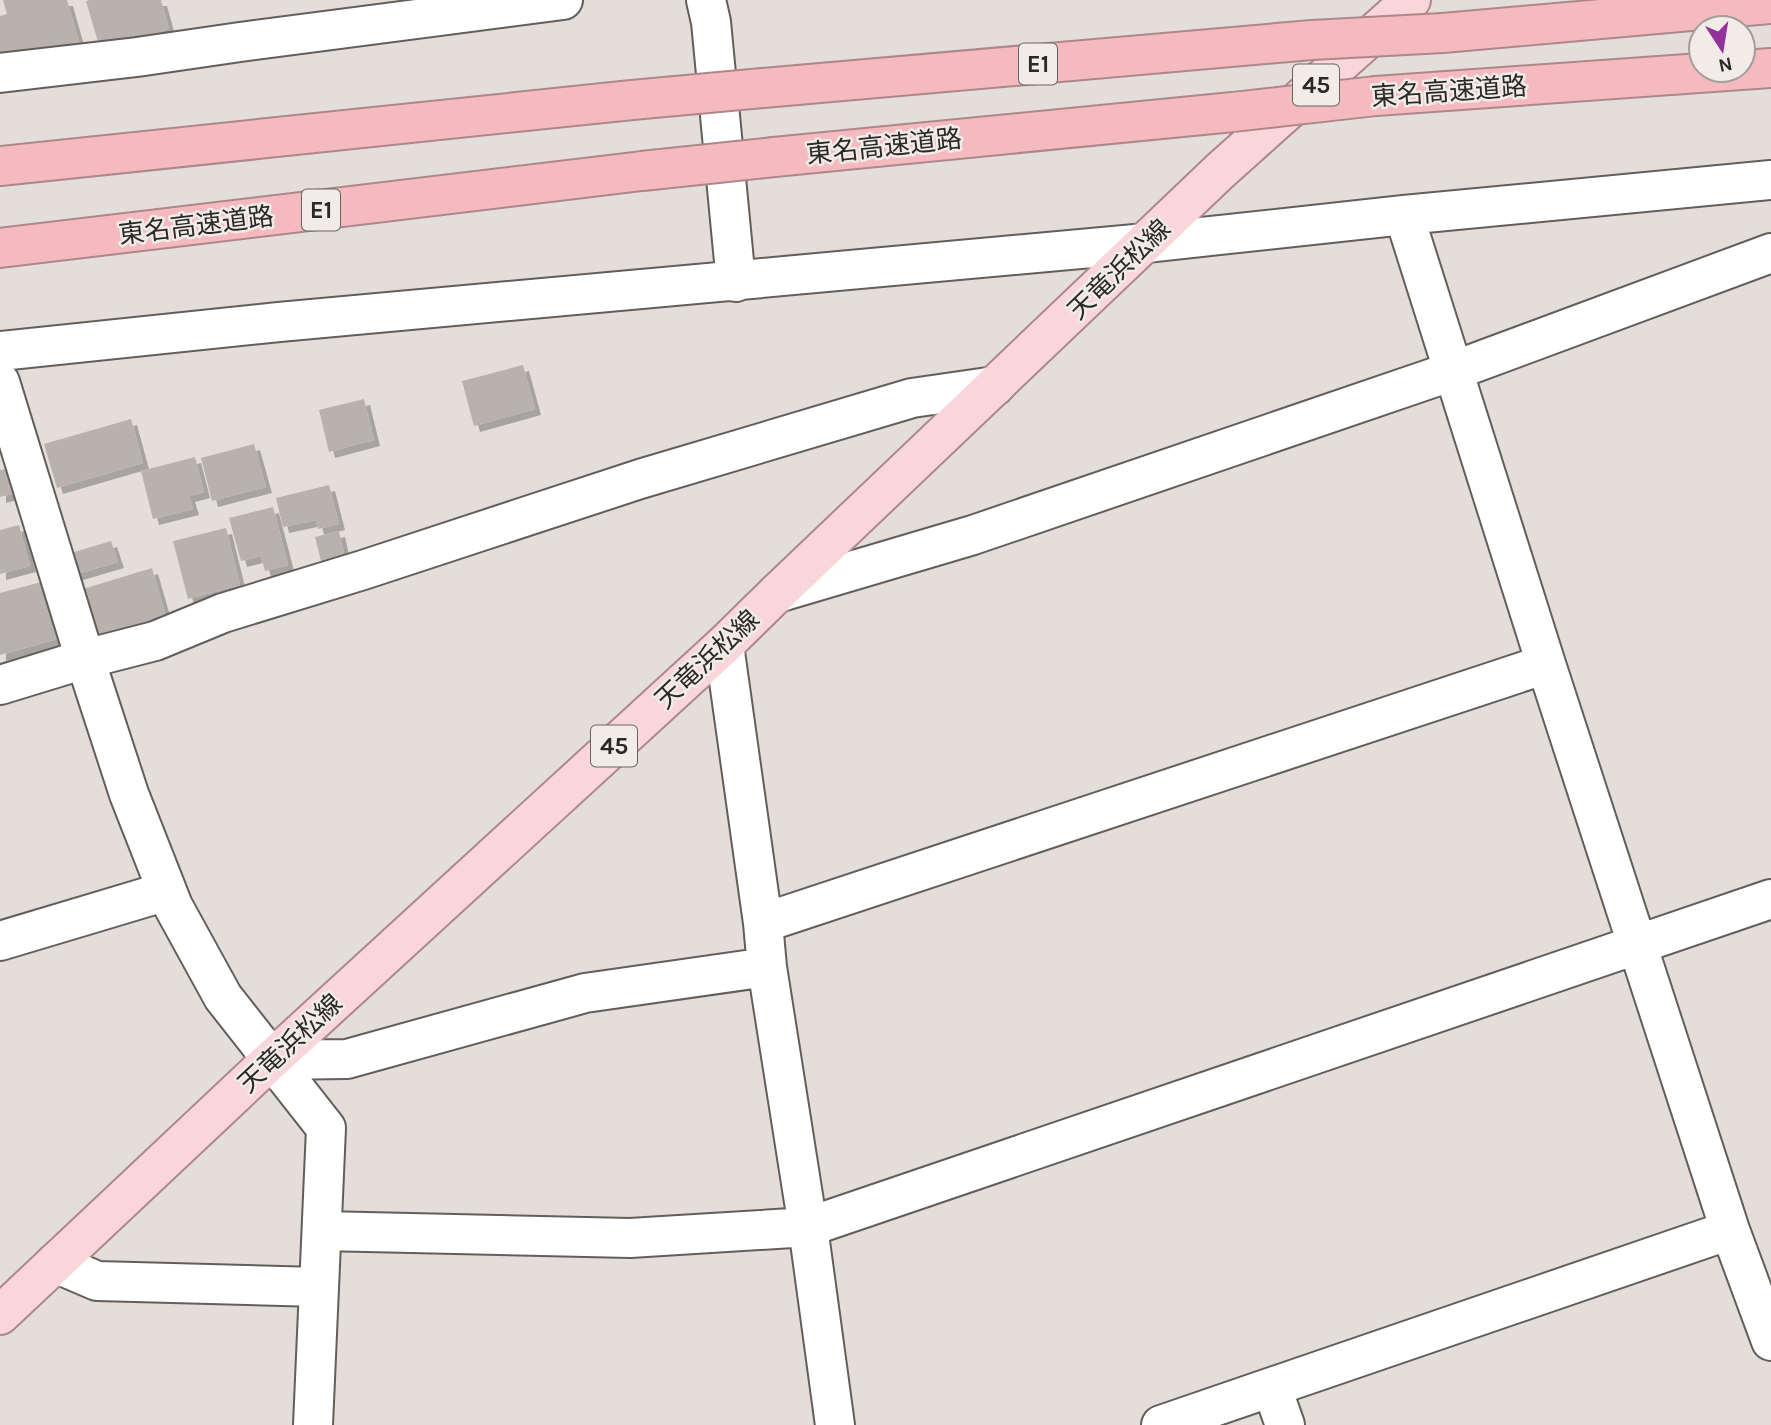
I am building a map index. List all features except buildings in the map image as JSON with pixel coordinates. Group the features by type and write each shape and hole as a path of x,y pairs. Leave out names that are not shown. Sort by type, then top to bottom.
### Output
{"highway":[{"name":"E1","path":"0,166 763,88 1312,40 1443,33 1771,4"},
{"name":"東名高速道路","path":"0,248 774,157 1376,96 1771,68"}],"main road":[{"name":"天竜浜松線","path":"8,1301 55,1263 271,1060 724,645 1220,171 1411,0"}],"street":[{"path":"0,73 137,57 492,5 563,0"},
{"path":"706,0 711,22 736,282"},
{"path":"0,351 265,323 1146,243 1771,180"},
{"path":"1404,215 1545,664 1730,1230 1771,1341"},
{"path":"777,593 974,535 1453,371 1771,253"},
{"path":"0,382 129,793 173,906 223,997 326,1129 313,1425"},
{"path":"0,685 155,641 223,613 639,479 912,398 995,386"},
{"path":"724,645 767,967 808,1227 835,1425"},
{"path":"763,923 1545,664"},
{"path":"0,942 167,891"},
{"path":"322,1231 630,1238 808,1227 1771,899"},
{"path":"271,1060 347,1059 585,993 767,967"},
{"path":"1161,1425 1730,1230"},
{"path":"55,1263 97,1282 319,1287"},
{"path":"1272,1388 1285,1425"}]}
